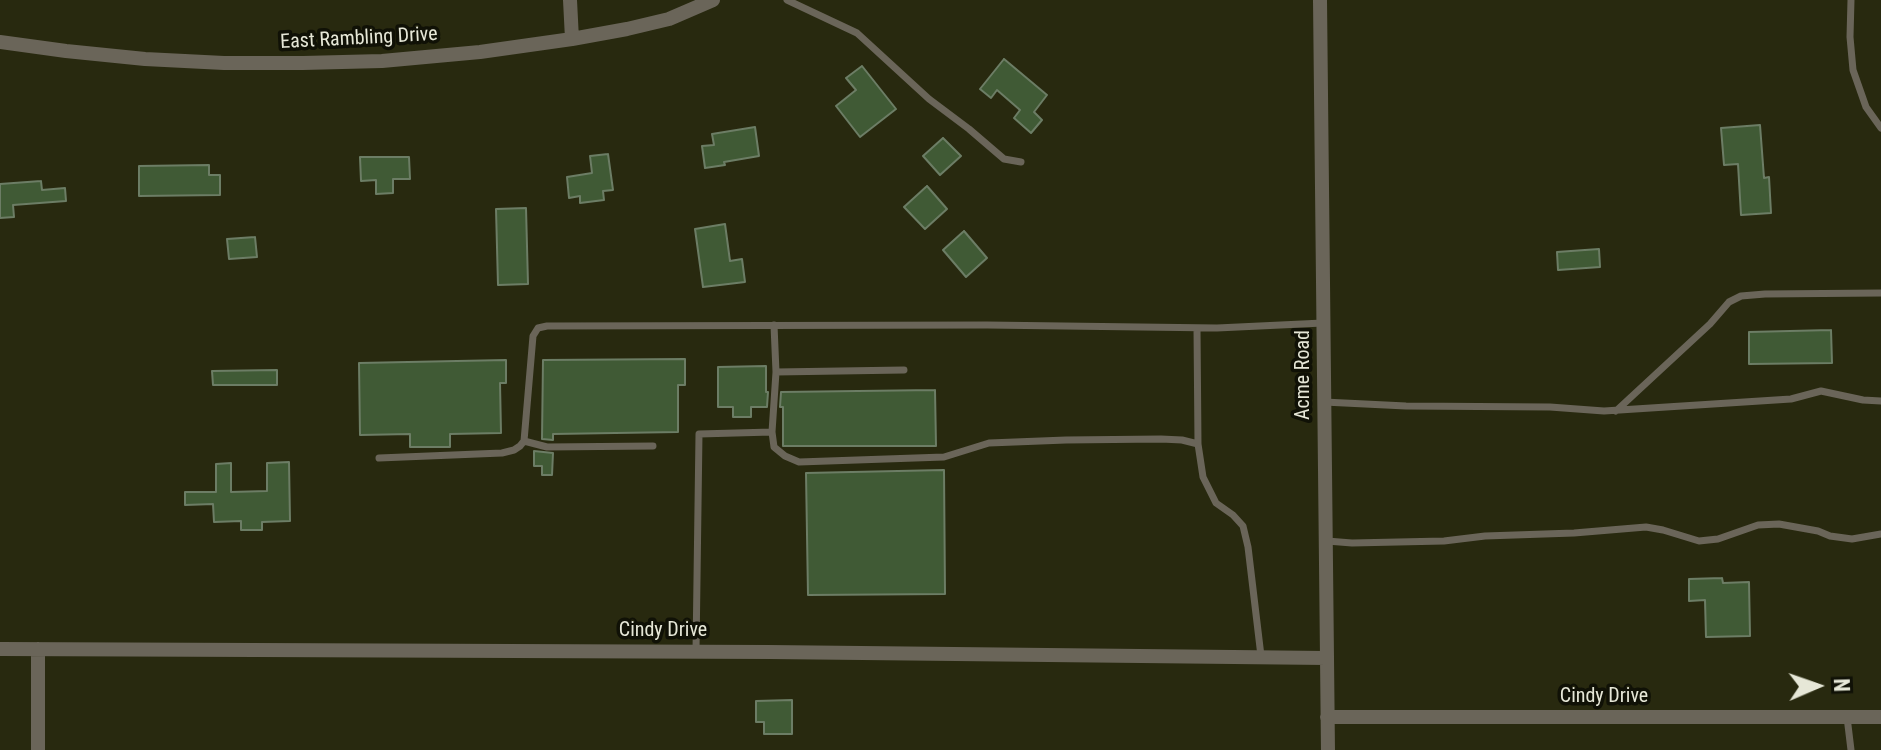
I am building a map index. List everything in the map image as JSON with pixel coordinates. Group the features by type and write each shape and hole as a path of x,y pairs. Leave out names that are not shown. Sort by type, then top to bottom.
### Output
{"street":[{"path":"570,0 572,39"},
{"name":"East Rambling Drive","path":"0,42 145,59 224,63 382,61 480,52 627,29 669,19 713,0"},
{"name":"Acme Road","path":"1320,0 1328,750"},
{"name":"Cindy Drive","path":"0,649 696,651 1326,658"},
{"path":"38,649 38,750"},
{"name":"Cindy Drive","path":"1327,717 1881,717"}],"lane":[{"path":"787,0 857,33 929,99 1004,159 1021,162"},
{"path":"1851,0 1853,70 1866,107 1881,128"},
{"path":"1616,411 1710,324 1729,302 1741,296 1881,293"},
{"path":"379,458 514,450 524,441 533,336 538,328 547,326 1197,328 1323,323"},
{"path":"774,325 774,447 799,462 944,457 989,443 1161,439 1198,444"},
{"path":"1197,328 1198,444 1203,477 1216,503 1243,526 1261,657"},
{"path":"776,372 904,370"},
{"path":"1324,402 1616,411 1791,399 1821,391 1881,401"},
{"path":"696,651 699,434 772,432"},
{"path":"524,441 547,447 653,446"},
{"path":"1325,541 1432,542 1646,527 1699,541 1718,539 1758,525 1779,524 1852,539 1881,534"},
{"path":"1847,717 1851,750"}],"building":[{"path":"1004,59 1047,95 1034,112 1042,120 1031,133 1014,118 1020,110 997,90 991,98 980,89"},
{"path":"862,66 896,109 860,137 836,106 856,90 846,78"},
{"path":"1760,125 1764,178 1769,177 1771,213 1741,215 1738,164 1724,165 1721,128"},
{"path":"755,127 759,156 705,168 702,146 714,145 712,134"},
{"path":"943,138 961,156 940,175 923,156"},
{"path":"608,154 613,190 603,191 604,200 580,203 580,196 569,198 567,177 592,173 590,156"},
{"path":"360,157 409,157 410,179 393,179 393,193 376,194 376,180 361,181"},
{"path":"209,165 209,175 220,175 220,195 139,196 139,166"},
{"path":"41,181 42,190 65,188 66,201 13,205 14,217 0,218 0,184"},
{"path":"927,186 947,209 925,229 904,207"},
{"path":"526,208 528,284 498,285 496,209"},
{"path":"725,224 730,261 742,259 745,282 703,287 695,229"},
{"path":"964,231 987,258 966,277 943,250"},
{"path":"255,237 257,257 229,259 227,239"},
{"path":"1599,249 1600,267 1558,270 1557,252"},
{"path":"1831,330 1832,363 1749,364 1749,332"},
{"path":"685,359 685,385 678,385 678,432 553,434 553,440 542,439 543,360"},
{"path":"506,360 506,383 500,383 501,433 450,434 450,447 410,447 410,434 360,435 359,363"},
{"path":"766,366 767,407 751,407 751,417 733,417 733,407 718,407 718,367"},
{"path":"277,370 277,385 213,385 212,371"},
{"path":"935,390 936,446 783,446 781,392"},
{"path":"534,451 553,453 552,475 542,475 542,466 534,466"},
{"path":"289,462 290,521 262,522 262,530 241,530 241,521 214,522 213,504 185,505 185,492 216,492 216,464 231,463 231,492 267,491 267,463"},
{"path":"944,470 945,594 808,595 806,473"},
{"path":"1722,578 1723,583 1749,582 1750,636 1706,637 1705,600 1689,601 1689,579"},
{"path":"792,700 792,734 764,734 764,722 756,722 756,701"}]}
